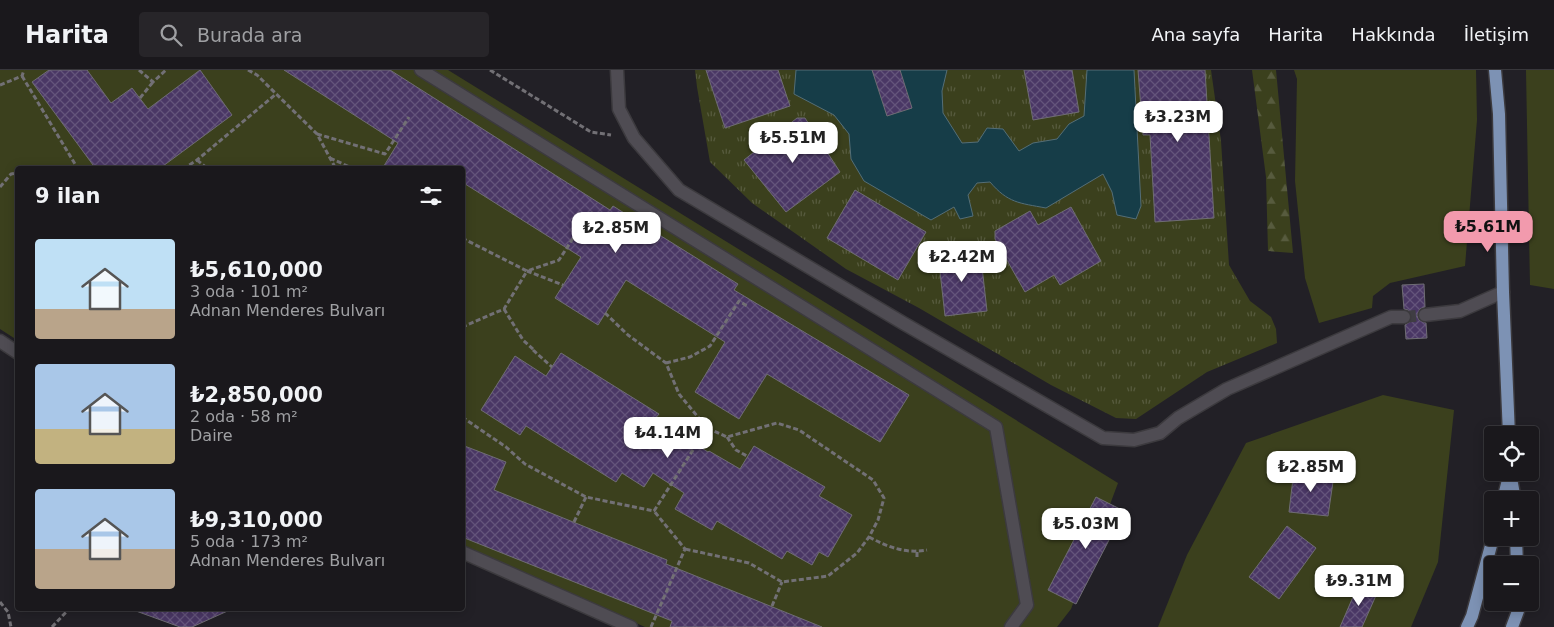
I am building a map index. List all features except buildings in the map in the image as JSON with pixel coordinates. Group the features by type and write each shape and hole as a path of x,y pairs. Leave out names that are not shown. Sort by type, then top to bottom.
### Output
{"main road":[{"path":"1495,70 1509,426"},
{"path":"1467,627 1472,616 1491,546"},
{"path":"1512,627 1518,611"}],"lane":[{"path":"421,70 996,426 1027,605 1012,627"},
{"path":"617,70 619,109 634,138 679,190 903,323 1103,438 1134,440 1160,433 1178,418 1226,389 1391,317 1404,317"},
{"path":"1425,315 1460,311 1502,292"},
{"path":"0,341 15,351"},
{"path":"465,553 631,627"}],"path":[{"path":"0,85 22,76 24,70"},
{"path":"139,70 153,82"},
{"path":"140,98 166,70"},
{"path":"248,70 257,75 317,134 334,166"},
{"path":"490,70 591,132 634,138"},
{"path":"22,76 76,166"},
{"path":"188,166 276,94"},
{"path":"317,134 385,154 409,117"},
{"path":"330,158 347,166"},
{"path":"197,160 204,166"},
{"path":"0,187 11,174 15,174"},
{"path":"465,326 504,309 527,271 560,260 590,212 604,220"},
{"path":"465,240 527,271 563,285"},
{"path":"666,363 690,357 710,346 739,300 747,306"},
{"path":"504,309 523,340 552,367"},
{"path":"605,313 628,335 666,363 680,394 707,428 727,437 736,450 747,456"},
{"path":"465,419 506,447 525,464 586,497 654,511 686,549 749,563 782,582 828,576 857,553 869,538 878,520 884,498 873,480 799,430 778,423 727,437"},
{"path":"654,511 707,428"},
{"path":"574,522 586,497"},
{"path":"869,538 889,548 917,552 927,550"},
{"path":"651,627 686,549"},
{"path":"917,552 917,559"},
{"path":"772,606 782,582"},
{"path":"0,602 8,612 12,627"},
{"path":"52,627 67,611"}],"green space":[{"path":"0,70 448,70 1118,483 1071,609 1057,627 645,627 465,548 465,166 15,166 15,339 0,329"},
{"path":"695,70 1211,70 1221,141 1229,265 1250,301 1271,317 1276,329 1277,343 1207,372 1136,419 1116,418 1051,385 919,308 846,269 752,203 710,162"},
{"path":"1252,70 1276,70 1293,253 1268,251 1266,177"},
{"path":"1294,70 1476,70 1477,120 1465,266 1390,283 1373,296 1372,308 1319,323 1305,278 1295,181 1297,79"},
{"path":"1526,70 1554,70 1554,289 1530,285"},
{"path":"1383,395 1454,410 1438,562 1411,627 1158,627 1187,555 1246,443"}],"water":[{"path":"796,70 947,70 942,91 943,113 962,143 978,142 987,128 1003,129 1019,151 1033,143 1057,139 1069,124 1084,116 1087,70 1134,70 1141,206 1136,219 1117,215 1112,192 1103,174 1046,208 1015,201 996,189 990,182 977,183 968,195 973,216 960,219 954,207 931,220 864,181 851,159 849,134 834,115 794,94"}],"tunnel":[{"path":"1404,317 1425,315"}]}
